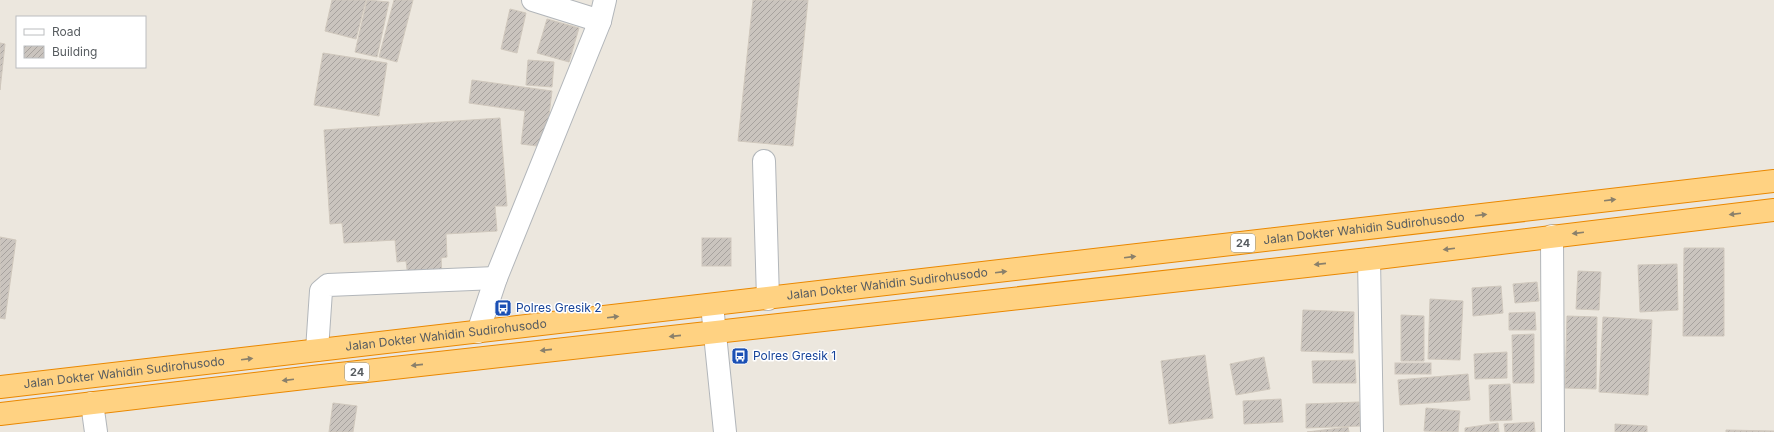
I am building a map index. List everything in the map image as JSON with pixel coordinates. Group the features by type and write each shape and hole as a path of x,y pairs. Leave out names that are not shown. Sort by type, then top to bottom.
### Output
{"highway":[{"name":"Jalan Dokter Wahidin Sudirohusodo","path":"0,387 1774,181"},
{"name":"Jalan Dokter Wahidin Sudirohusodo","path":"0,414 714,331 1369,259 1774,210"},
{"path":"152,370 156,396"}],"street":[{"path":"533,0 600,21"},
{"path":"478,332 496,278 600,21 605,0"},
{"path":"764,162 768,299"},
{"path":"1552,236 1553,432"},
{"path":"1369,259 1372,432"},
{"path":"317,350 322,291 328,285 496,278"},
{"path":"712,305 725,432"},
{"path":"92,403 96,432"}],"building":[{"path":"332,0 366,0 356,39 325,31"},
{"path":"367,0 389,2 377,57 355,52"},
{"path":"394,0 413,0 397,62 379,57"},
{"path":"753,0 808,0 793,146 738,141"},
{"path":"510,9 526,13 517,53 501,49"},
{"path":"547,19 579,28 569,62 537,53"},
{"path":"0,43 5,44 0,90"},
{"path":"323,53 387,63 379,116 314,105"},
{"path":"528,60 554,62 552,87 526,85"},
{"path":"472,80 552,91 545,147 521,144 525,111 469,103"},
{"path":"500,118 507,206 495,206 497,231 446,234 447,257 441,258 442,275 408,277 406,261 397,262 395,240 344,243 342,223 330,224 324,130"},
{"path":"0,237 16,240 5,319 0,318"},
{"path":"702,238 731,238 731,266 702,266"},
{"path":"1684,248 1724,248 1724,336 1683,336"},
{"path":"1677,264 1678,310 1640,312 1638,265"},
{"path":"1578,271 1601,272 1599,310 1576,309"},
{"path":"1537,282 1539,301 1515,303 1513,284"},
{"path":"1501,286 1503,313 1473,316 1472,288"},
{"path":"1430,299 1463,301 1460,360 1428,359"},
{"path":"1303,310 1354,312 1353,353 1301,351"},
{"path":"1535,312 1536,330 1509,330 1509,313"},
{"path":"1401,315 1424,316 1424,361 1401,361"},
{"path":"1567,316 1597,317 1596,389 1565,388"},
{"path":"1603,317 1652,320 1648,395 1599,392"},
{"path":"1534,334 1534,383 1513,383 1512,335"},
{"path":"1507,352 1507,378 1475,379 1474,354"},
{"path":"1205,355 1213,418 1169,424 1161,361"},
{"path":"1264,357 1270,389 1236,395 1230,364"},
{"path":"1355,360 1356,383 1313,383 1312,361"},
{"path":"1395,363 1431,363 1431,374 1395,374"},
{"path":"1468,374 1470,400 1400,405 1398,380"},
{"path":"1510,384 1512,420 1490,421 1489,385"},
{"path":"1281,399 1283,422 1244,424 1243,401"},
{"path":"1359,402 1360,426 1306,428 1306,404"},
{"path":"333,403 357,406 353,432 329,432"},
{"path":"1426,408 1460,411 1458,432 1424,431"},
{"path":"1534,422 1535,432 1505,432 1504,424"},
{"path":"1498,423 1499,432 1465,432 1465,428"},
{"path":"1615,424 1647,426 1647,432 1615,432"},
{"path":"1348,427 1349,432 1307,432"},
{"path":"1726,430 1774,431 1774,432 1726,432"}],"place":[{"name":"Polres Gresik 2","path":"503,308"},
{"name":"Polres Gresik 1","path":"740,356"}]}
